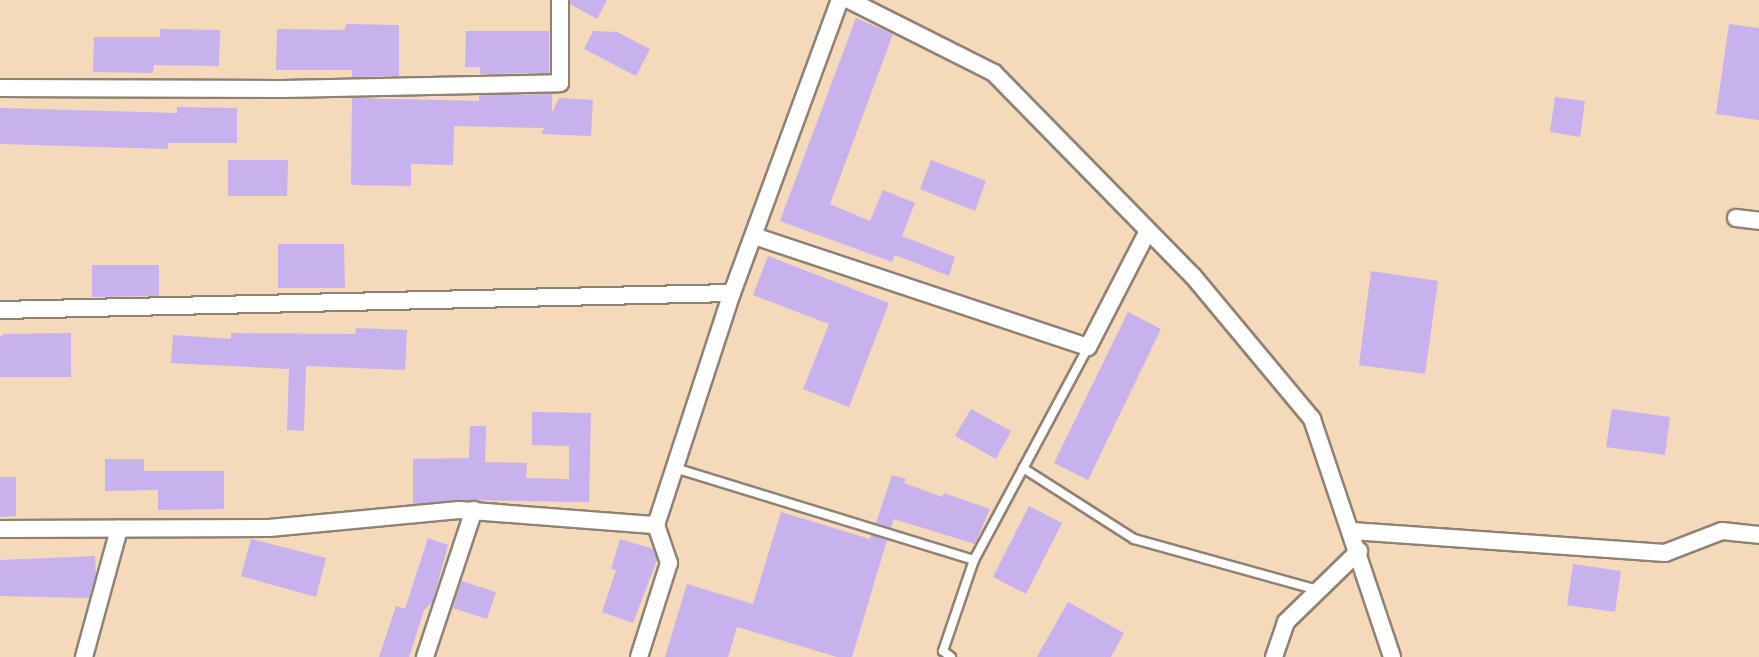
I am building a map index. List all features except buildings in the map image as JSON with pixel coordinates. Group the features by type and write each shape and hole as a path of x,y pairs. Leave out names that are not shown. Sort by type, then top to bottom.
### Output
{"street":[{"path":"0,88 283,89 560,83 560,0"},
{"path":"639,657 669,563 656,525 732,293 840,0"},
{"path":"849,0 994,73 1193,276 1312,419 1359,551 1392,657"},
{"path":"1736,218 1759,220"},
{"path":"754,236 1088,347 1148,231"},
{"path":"0,310 732,293"},
{"path":"0,529 269,528 474,510 656,525"},
{"path":"425,657 474,510"},
{"path":"84,657 119,529"},
{"path":"1352,531 1665,553 1722,531 1759,535"},
{"path":"1274,657 1286,622 1359,551"}],"lane":[{"path":"951,657 943,651 974,560 1088,347"},
{"path":"675,468 974,560"},
{"path":"1023,468 1134,539 1318,591"}]}
